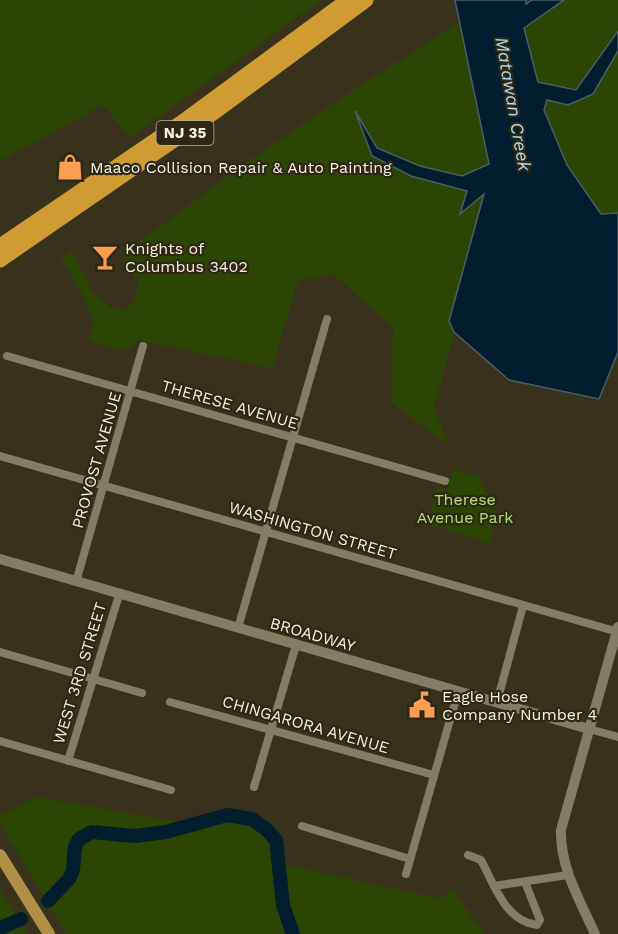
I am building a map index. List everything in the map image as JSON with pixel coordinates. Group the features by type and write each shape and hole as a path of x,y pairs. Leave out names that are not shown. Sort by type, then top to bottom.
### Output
{"highway":[{"name":"NJ 35","path":"0,246 181,123 348,0"},
{"name":"NJ 35","path":"0,260 216,111 366,0"}],"main road":[{"name":"BROADWAY","path":"0,559 589,729"},
{"path":"595,934 568,875 562,853 561,830 618,631"},
{"path":"0,855 49,934"}],"street":[{"path":"238,628 327,319"},
{"name":"PROVOST AVENUE","path":"76,582 143,346"},
{"name":"THERESE AVENUE","path":"7,356 446,481"},
{"name":"WASHINGTON STREET","path":"0,456 523,606 618,631"},
{"name":"WEST 3RD STREET","path":"68,761 119,594"},
{"path":"497,702 523,606"},
{"path":"254,788 296,645"},
{"path":"0,652 142,693"},
{"path":"406,874 458,692"},
{"name":"CHINGARORA AVENUE","path":"170,702 434,776"},
{"name":"BROADWAY","path":"589,729 618,737"},
{"path":"0,741 171,790"},
{"path":"302,826 410,859"},
{"path":"468,855 481,860 494,886 516,916 537,925 540,920 525,882"},
{"path":"494,886 568,875"}],"green space":[{"path":"0,0 247,0 250,3 251,0 321,0 130,138 103,105 0,161"},
{"path":"564,0 618,0 618,31 576,90 538,82 524,27"},
{"path":"459,23 489,164 462,176 420,166 377,148 357,115 372,157 411,176 467,191 461,213 484,193 449,321 454,332 434,407 448,444 391,403 393,327 333,274 298,281 272,368 138,340 128,351 104,346 90,339 94,318 61,258 72,251 92,292 110,307 124,310 134,301 139,283 122,254 243,165 358,87"},
{"path":"618,51 618,213 601,214 575,175 557,142 550,126 547,99 593,94"},
{"name":"Therese Avenue Park","path":"453,469 478,476 493,507 491,544 428,524 438,486 447,489"},
{"path":"37,797 184,823 222,810 255,816 277,835 284,865 439,898 453,890 484,934 66,934 0,823 0,815"},
{"path":"0,889 27,934 0,934"}],"water":[{"name":"Matawan Creek","path":"455,0 526,0 526,4 532,0 564,0 524,28 538,82 576,90 618,31 618,51 593,94 568,105 547,100 544,110 567,165 601,214 618,213 618,352 599,399 509,380 454,332 449,321 484,194 460,214 467,191 411,176 372,156 355,111 377,148 420,166 462,176 489,164"}],"waterway":[{"path":"48,901 69,879 73,870 75,847 79,839 92,832 135,836 166,832 227,815 252,819 276,840 283,905 293,934"},
{"path":"0,928 21,919"}],"place":[{"name":"Maaco Collision Repair & Auto Painting","path":"70,167"},
{"name":"Knights of Columbus 3402","path":"105,257"},
{"name":"Eagle Hose Company Number 4","path":"422,705"}]}
